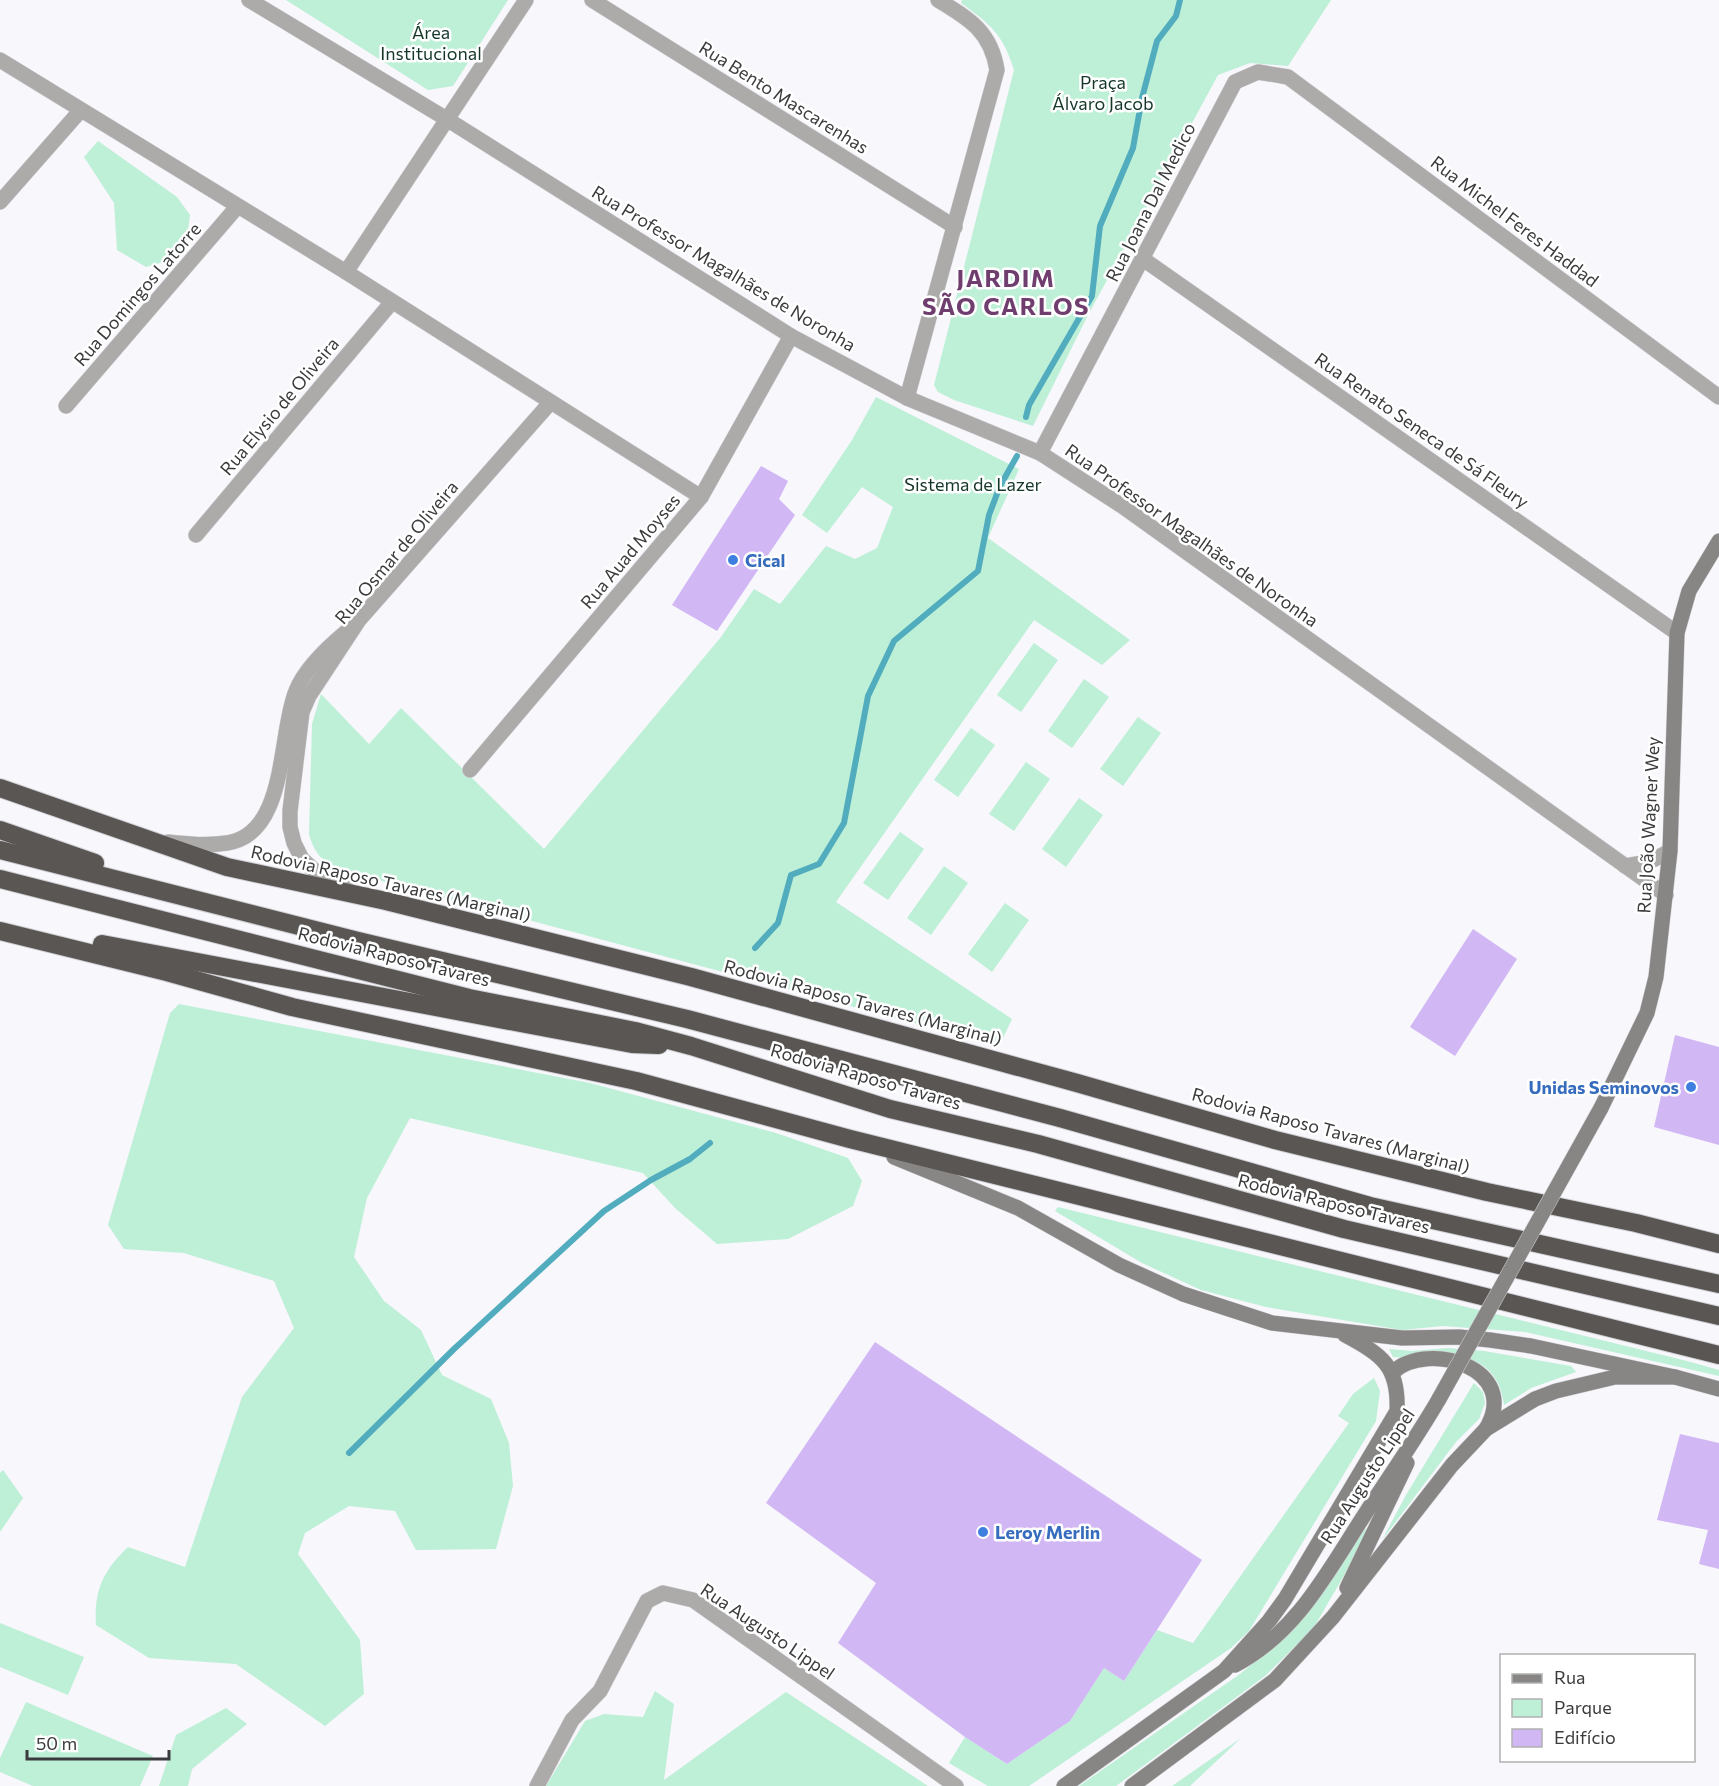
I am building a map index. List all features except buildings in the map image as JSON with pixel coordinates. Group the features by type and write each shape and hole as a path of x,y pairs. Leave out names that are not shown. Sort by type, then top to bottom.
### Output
{"highway":[{"name":"Rodovia Raposo Tavares (Marginal)","path":"0,788 99,824 160,841 227,867 386,901 692,977 1275,1140 1487,1192 1636,1222 1719,1244"},
{"path":"0,830 219,906"},
{"name":"Rodovia Raposo Tavares","path":"0,850 219,906 687,1019 1060,1118 1370,1206 1719,1284"},
{"name":"Rodovia Raposo Tavares","path":"0,879 469,998 635,1031 692,1046 890,1109 1038,1144 1344,1229 1719,1316"},
{"path":"0,925 633,1044 692,1046"},
{"path":"0,931 167,972 292,1007 636,1081 850,1139 1719,1356"}],"main road":[{"name":"Rua João Wagner Wey","path":"1435,1405 1601,1108 1647,1013 1656,977 1670,851 1677,633 1689,591 1719,541"},
{"path":"850,1139 1018,1208 1119,1265 1183,1294 1272,1323 1402,1338 1460,1337 1521,1344 1675,1377"},
{"path":"1337,1331 1384,1360 1393,1372"},
{"name":"Rua Augusto Lippel","path":"1224,1671 1269,1622 1285,1599 1391,1424 1397,1411 1398,1397 1393,1372 1406,1363 1419,1361 1456,1362 1471,1366 1491,1386 1495,1407 1486,1429"},
{"name":"Rua Augusto Lippel","path":"1132,1786 1275,1680 1333,1617 1452,1465 1486,1429 1536,1399 1578,1384 1615,1377 1675,1377 1719,1389"},
{"name":"Rua Augusto Lippel","path":"1333,1617 1435,1405"},
{"name":"Rua Augusto Lippel","path":"1064,1786 1224,1671 1256,1654 1284,1630 1311,1599 1435,1405"}],"street":[{"name":"Rua Professor Magalhães de Noronha","path":"249,0 445,118 791,336 907,398 1040,453 1122,506 1666,895"},
{"path":"346,272 445,118 526,0"},
{"name":"Rua Bento Mascarenhas","path":"592,0 955,227"},
{"path":"907,398 997,70 994,50 974,22 938,0"},
{"path":"0,60 346,272 700,497"},
{"name":"Rua Joana Dal Medico","path":"1040,453 1235,82 1258,72 1288,78"},
{"name":"Rua Michel Feres Haddad","path":"1288,78 1719,397"},
{"path":"0,202 81,110"},
{"name":"Rua Domingos Latorre","path":"66,406 237,207"},
{"name":"Rua Renato Seneca de Sá Fleury","path":"1143,259 1677,633"},
{"name":"Rua Elysio de Oliveira","path":"196,535 392,302"},
{"name":"Rua Auad Moyses","path":"470,770 700,497 791,336"},
{"name":"Rua Osmar de Oliveira","path":"386,901 334,882 315,871 302,859 290,827 302,712 309,696 359,620 550,403"},
{"path":"160,841 197,845 228,843 244,838 261,823 270,806 276,785 296,689 333,643 359,620"},
{"path":"1625,866 1649,862 1670,851"},
{"name":"Rua Augusto Lippel","path":"537,1786 572,1720 600,1691 647,1601 663,1593 693,1600 954,1785"}],"green space":[{"name":"Área Institucional","path":"286,0 508,0 453,86 428,90"},
{"name":"Praça Álvaro Jacob","path":"962,0 1331,0 1288,66 1250,63 1218,75 1087,317 1033,426 954,400 938,392 934,385 1014,70 1000,39 988,24 961,3"},
{"path":"98,141 177,197 190,215 186,246 170,260 146,267 117,250 114,203 84,157"},
{"name":"Sistema de Lazer","path":"876,397 1019,469 988,538 1130,640 1102,665 1034,620 836,902 1012,1019 1002,1040 993,1044 337,869 318,855 309,834 312,724 321,694 369,744 401,708 544,849 721,637 754,589 780,604 826,546 855,559 877,548 893,507 862,487 827,533 802,515 852,440"},
{"path":"1034,643 1058,660 1021,712 997,695"},
{"path":"1084,679 1109,697 1072,748 1048,731"},
{"path":"1138,717 1161,733 1123,786 1100,769"},
{"path":"971,728 995,745 958,797 934,780"},
{"path":"1026,762 1050,779 1014,831 989,814"},
{"path":"1079,798 1103,815 1066,867 1042,849"},
{"path":"900,832 924,849 888,900 863,883"},
{"path":"944,866 968,883 931,935 907,918"},
{"path":"1005,903 1029,920 992,972 968,954"},
{"path":"179,1004 590,1083 776,1133 848,1158 862,1181 853,1206 788,1239 717,1244 675,1208 643,1173 410,1118 367,1198 354,1257 384,1301 421,1330 442,1375 491,1399 509,1443 513,1486 496,1549 416,1550 395,1511 349,1506 305,1533 298,1554 360,1640 364,1694 325,1726 236,1664 149,1658 96,1625 97,1601 102,1582 112,1564 128,1547 185,1567 242,1397 294,1328 274,1281 184,1253 124,1249 108,1225 170,1013"},
{"path":"1058,1207 1687,1361 1719,1370 1719,1376 1525,1332 1443,1326 1402,1330 1266,1307 1201,1290 1142,1263 1055,1211"},
{"path":"1448,1348 1484,1351 1571,1366 1576,1372 1531,1388 1504,1405 1499,1385 1490,1371 1477,1363 1446,1356 1393,1357 1389,1349 1412,1351"},
{"path":"1374,1378 1380,1391 1376,1421 1249,1631 1231,1648 1029,1786 988,1786 949,1763 965,1737 1007,1764 1070,1721 1104,1668 1124,1681 1157,1630 1193,1643 1349,1423 1338,1416 1353,1394"},
{"path":"1474,1383 1483,1392 1485,1403 1479,1419 1456,1442 1382,1540 1406,1495"},
{"path":"3,1470 23,1498 0,1532 0,1473"},
{"path":"1367,1528 1368,1534 1313,1629 1265,1676 1116,1786 1079,1786 1240,1674 1295,1628 1311,1609 1361,1533"},
{"path":"0,1623 84,1657 68,1695 0,1667"},
{"path":"655,1691 674,1704 664,1780 786,1692 928,1786 546,1786 585,1721 604,1714 643,1717"},
{"path":"26,1702 153,1756 140,1786 33,1786 0,1772 0,1758"},
{"path":"226,1708 247,1724 192,1769 188,1786 159,1786 176,1735"},
{"path":"1241,1738 1190,1786 1172,1786"}],"waterway":[{"path":"1026,417 1029,405 1092,296 1100,226 1133,148 1142,98 1157,41 1176,16 1180,0"},
{"path":"755,948 778,923 791,875 819,864 844,823 868,696 894,641 978,571 989,515 1000,486 1017,456"},
{"path":"349,1453 454,1349 604,1211 651,1180 690,1159 710,1143"}],"place":[{"name":"Cical","path":"733,560"},
{"name":"Unidas Seminovos","path":"1691,1087"},
{"name":"Leroy Merlin","path":"983,1532"}],"district":[{"name":"JARDIM SÃO CARLOS","path":"1006,291"}]}
